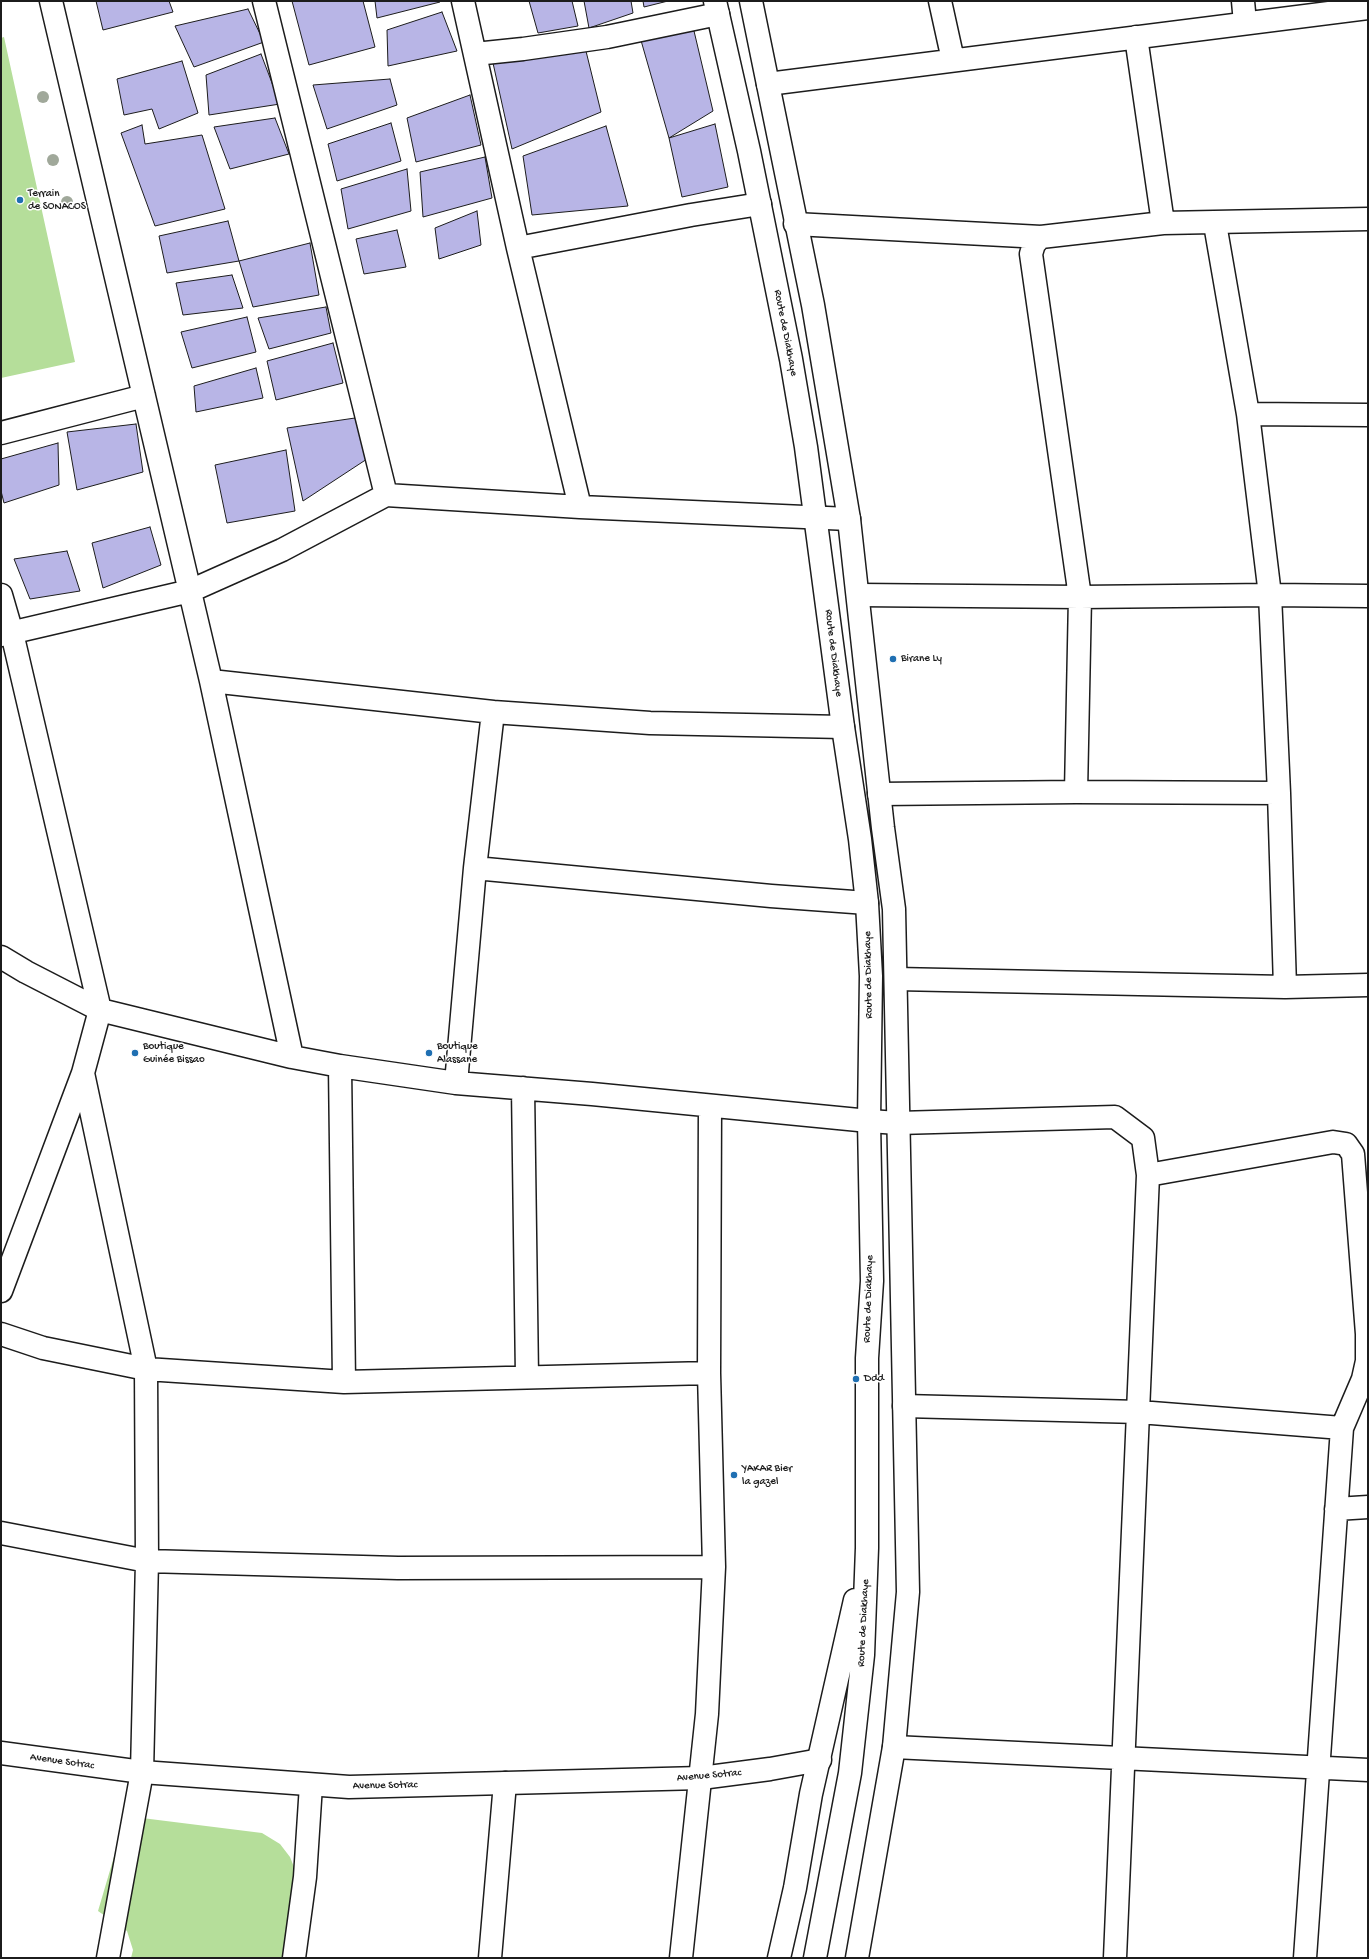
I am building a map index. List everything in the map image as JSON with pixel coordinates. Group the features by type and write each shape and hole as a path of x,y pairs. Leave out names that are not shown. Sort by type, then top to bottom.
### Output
{"street":[{"path":"51,1 211,681 292,1057"},
{"path":"264,1 386,496"},
{"path":"463,1 518,248 580,507"},
{"path":"751,1 795,224 813,305 849,519 894,909 908,1592 894,1747 857,1958"},
{"path":"940,1 953,60"},
{"path":"1243,1 1245,23"},
{"path":"476,54 524,49 607,37 716,8"},
{"name":"Route de Diakhaye","path":"716,8 760,204 806,447 843,727 860,839 867,903 871,976 869,1121 872,1281 867,1358 867,1548 863,1655 850,1773 815,1958"},
{"path":"768,84 1368,8"},
{"path":"1136,38 1163,223"},
{"path":"518,248 691,215 760,204"},
{"path":"795,224 1041,237 1163,223 1215,224 1368,219"},
{"path":"1215,224 1248,414 1270,595 1279,793 1284,987"},
{"path":"1041,237 1034,244 1031,254 1080,597 1076,792"},
{"path":"1,433 144,396"},
{"path":"1248,414 1368,414"},
{"path":"6,634 190,591 282,550 386,496 580,507 849,519"},
{"path":"1,595 6,634 100,1010 83,1073 1,1291"},
{"path":"858,595 1080,597 1270,595 1368,596"},
{"path":"211,681 493,712 650,723 843,727"},
{"path":"456,1083 475,868 493,712"},
{"path":"880,794 1076,792 1279,793"},
{"path":"475,868 763,895 867,903"},
{"path":"1,957 26,972 100,1010 292,1057 340,1066 456,1083 898,1123 1115,1117 1143,1138 1148,1175 1116,1958"},
{"path":"896,979 1284,987 1368,985"},
{"path":"340,1066 344,1382"},
{"path":"83,1073 146,1369 147,1561 142,1772 108,1958"},
{"path":"523,1088 527,1377"},
{"path":"681,1958 707,1714 714,1567 709,1373 710,1106"},
{"path":"1148,1175 1333,1142 1346,1144 1353,1154 1367,1334 1367,1354 1363,1379 1342,1428 1305,1958"},
{"path":"1,1334 43,1348 146,1369 344,1382 709,1373"},
{"path":"904,1406 1138,1412 1342,1428"},
{"path":"1336,1509 1368,1507"},
{"path":"1,1533 147,1561 398,1568 714,1567"},
{"path":"779,1958 795,1888 811,1794 820,1760 867,1548"},
{"path":"894,1747 1368,1770"},
{"name":"Avenue Sotrac","path":"1,1753 142,1772 349,1787 701,1778 770,1769 820,1760"},
{"path":"490,1958 505,1783"},
{"path":"294,1958 305,1877 311,1785"}],"green space":[{"name":"Terrain de SONACOS","path":"4,37 75,362 1,378 1,38"},
{"path":"126,1816 262,1833 280,1844 290,1857 296,1872 291,1958 131,1958 133,1950 127,1931 98,1911"}],"building":[{"path":"96,1 169,1 173,12 103,30"},
{"path":"292,1 363,1 375,47 309,65"},
{"path":"375,1 440,1 440,2 377,18"},
{"path":"529,1 572,1 578,26 538,33"},
{"path":"584,1 631,1 633,13 589,28"},
{"path":"643,1 668,1 644,7"},
{"path":"248,9 264,42 194,67 175,26"},
{"path":"442,12 457,51 388,66 387,30"},
{"path":"694,31 713,111 669,138 640,37"},
{"path":"584,43 601,112 512,149 493,63"},
{"path":"261,54 280,104 209,115 206,75"},
{"path":"182,61 198,113 159,129 152,109 124,115 117,79"},
{"path":"390,79 397,105 327,129 313,85"},
{"path":"470,95 481,145 416,162 407,118"},
{"path":"275,118 289,154 230,169 214,127"},
{"path":"391,123 401,161 337,181 328,144"},
{"path":"715,124 728,187 682,197 669,138"},
{"path":"142,125 145,144 202,135 225,209 155,226 121,133"},
{"path":"606,126 628,206 532,215 523,156"},
{"path":"485,157 492,198 423,217 420,172"},
{"path":"407,169 411,211 348,229 341,189"},
{"path":"477,211 481,245 439,259 435,228"},
{"path":"228,221 239,261 167,273 159,236"},
{"path":"397,230 406,267 364,274 356,239"},
{"path":"310,243 319,295 253,307 239,261"},
{"path":"232,275 243,308 183,315 176,283"},
{"path":"326,307 331,333 269,349 258,318"},
{"path":"247,317 256,352 192,368 181,332"},
{"path":"333,343 343,383 276,400 267,361"},
{"path":"256,368 263,398 196,412 194,386"},
{"path":"355,418 367,459 303,501 287,428"},
{"path":"136,424 143,472 77,490 67,432"},
{"path":"58,443 59,485 4,503 1,491 1,459"},
{"path":"286,450 295,511 227,523 215,465"},
{"path":"150,527 161,565 103,588 92,543"},
{"path":"67,551 80,591 30,599 14,559"}],"place":[{"name":"Terrain de SONACOS","path":"20,200"},
{"name":"Birane Ly","path":"893,659"},
{"name":"Boutique Guinée Bissao","path":"135,1053"},
{"name":"Boutique Alassane","path":"429,1053"},
{"name":"Ddd","path":"856,1379"},
{"name":"YAKAR Bier la gazel","path":"734,1475"}]}
